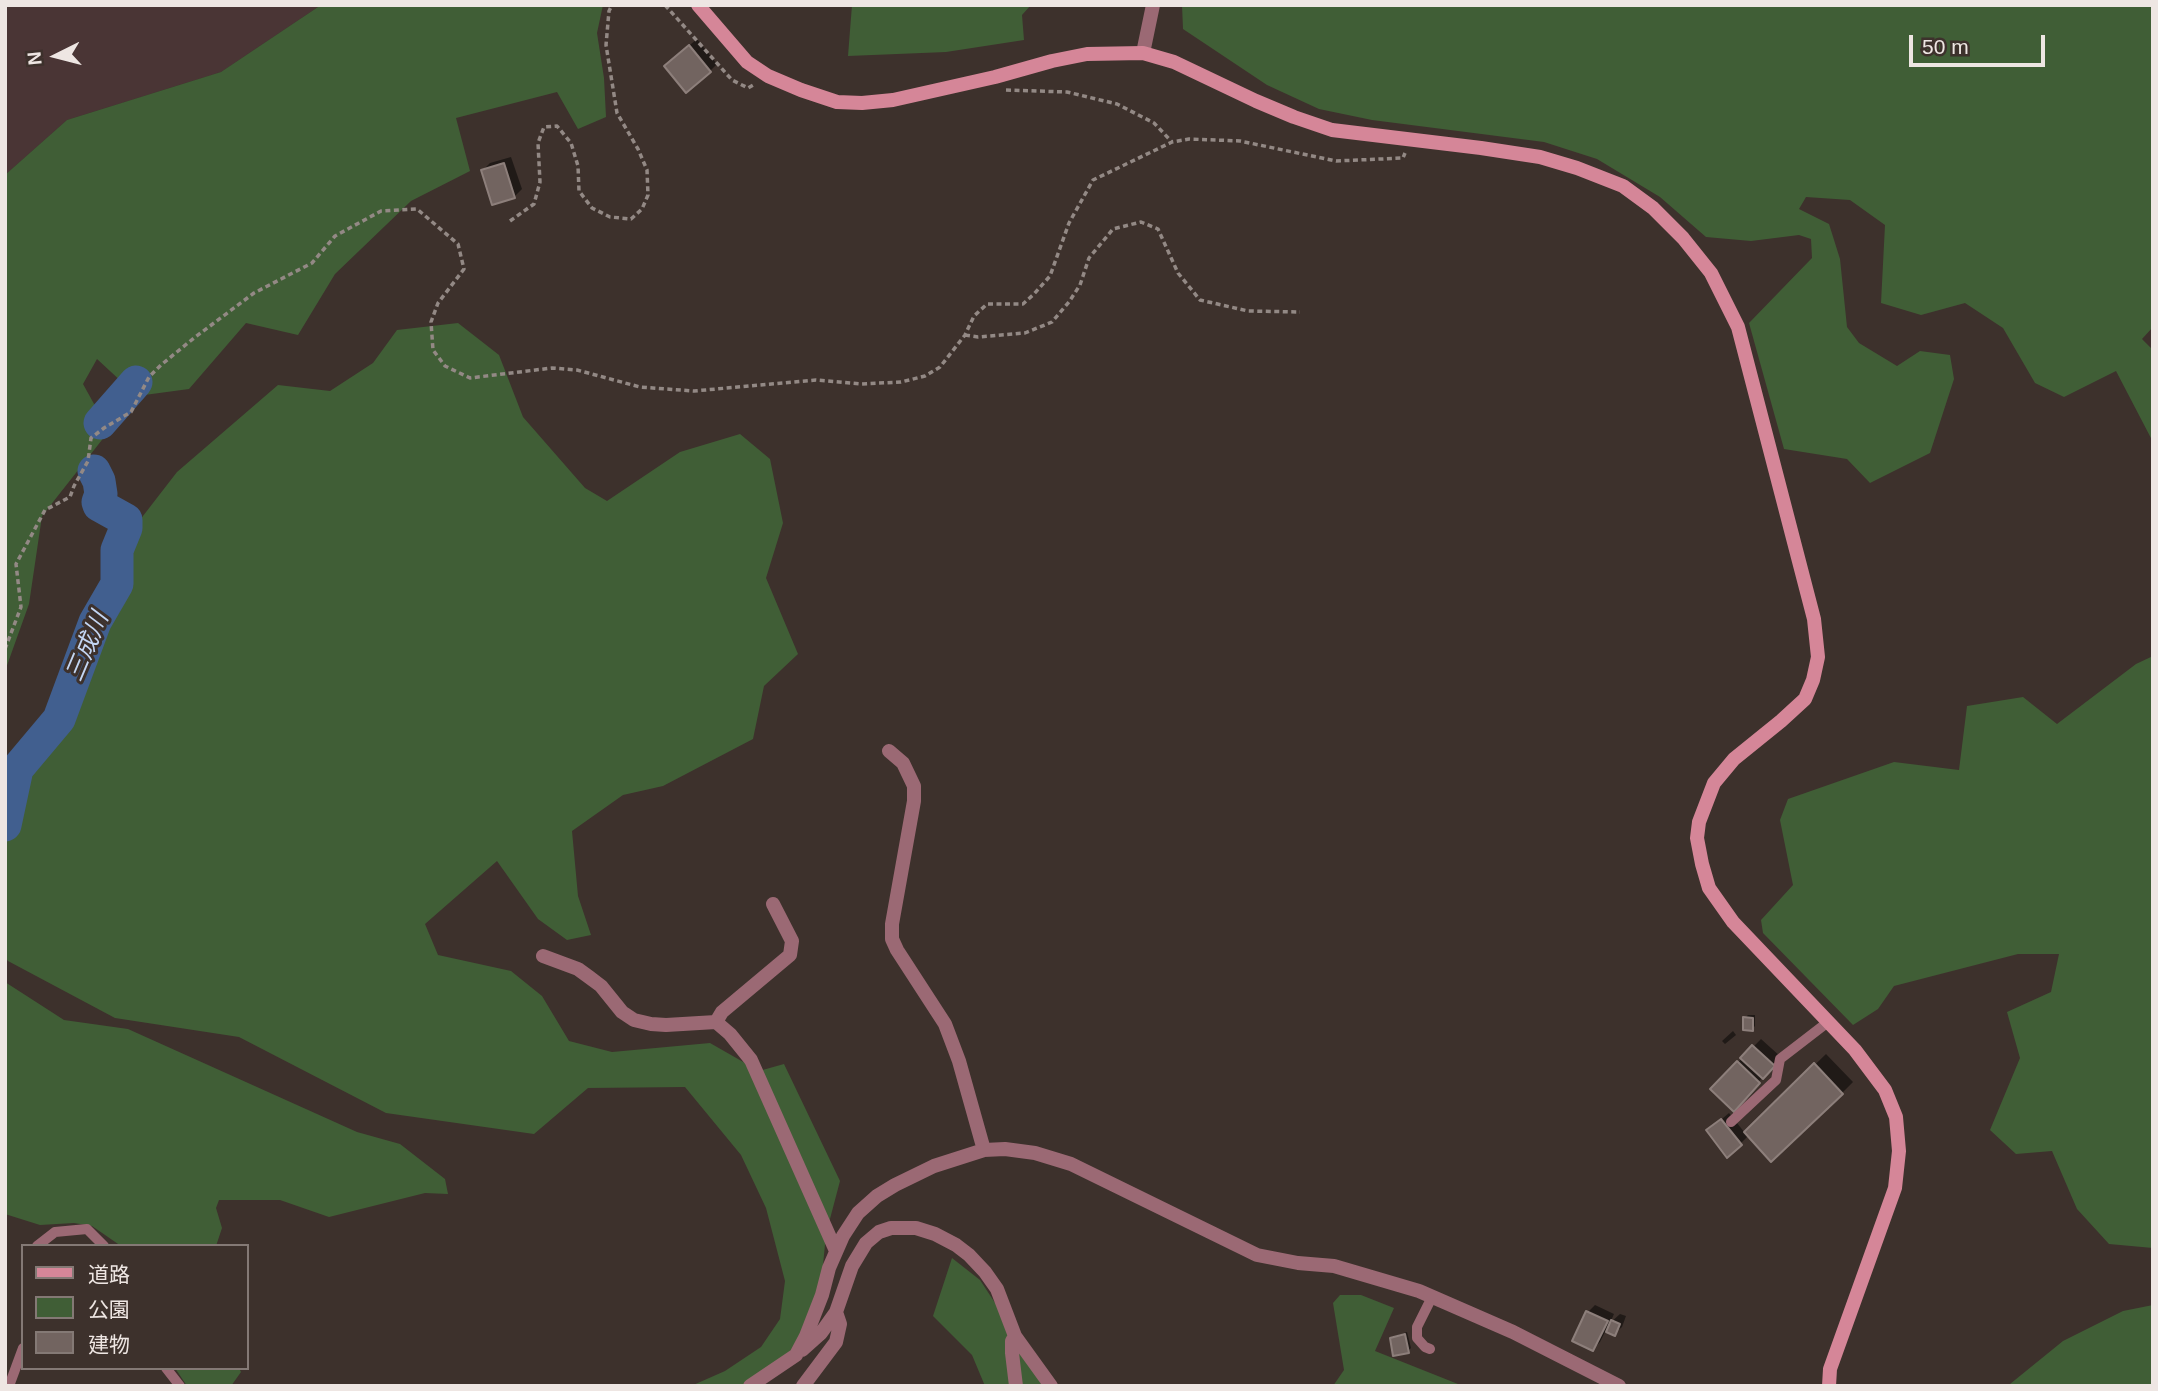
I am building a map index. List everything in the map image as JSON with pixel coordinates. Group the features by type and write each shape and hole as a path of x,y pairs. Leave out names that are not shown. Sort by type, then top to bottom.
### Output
{"street":[{"path":"698,5 747,62 768,76 837,102 893,100 1087,54 1143,53 1174,62 1256,101 1332,130 1481,148 1540,158 1577,168 1623,186 1653,208 1683,238 1712,274 1738,327 1814,619 1818,657 1805,699 1734,759 1714,783 1699,822 1698,838 1702,864 1709,888 1727,914 1855,1050 1885,1090 1896,1117 1899,1151 1895,1188 1830,1369 1829,1386"},
{"path":"1143,53 1153,5"},
{"path":"889,751 903,763 914,786 914,800 892,924 892,939 945,1024 959,1061 984,1150"},
{"path":"716,1022 722,1012 790,956 792,941 774,904"},
{"path":"543,956 578,969 601,986 622,1012 634,1020 666,1025 716,1022 730,1034 751,1060 836,1251"},
{"path":"796,1355 818,1306 836,1251 858,1213 877,1196 934,1166 984,1150 1005,1149 1035,1153 1071,1164 1258,1255 1298,1263 1334,1266 1432,1297 1513,1332 1619,1386"},
{"path":"750,1386 814,1340 836,1312 852,1266 866,1243 879,1232 891,1228 916,1228 935,1234 969,1255 997,1289 1015,1336 1051,1386"},
{"path":"803,1386 836,1342 840,1324 836,1312"},
{"path":"1015,1336 1012,1353 1016,1386"}],"lane":[{"path":"1731,1122 1776,1080 1780,1059 1828,1021"},
{"path":"40,1244 55,1232 87,1229 102,1244"},
{"path":"1430,1349 1417,1338 1417,1326 1432,1297"},
{"path":"9,1386 21,1353"},
{"path":"168,1370 180,1386"}],"path":[{"path":"510,221 534,204 540,182 538,143 544,127 558,126 571,143 578,166 579,191 592,208 610,217 631,219 642,209 648,195 647,170 617,113 607,45 609,11 612,5"},
{"path":"665,5 732,80 748,88 768,76"},
{"path":"995,77 1007,91 1066,92 1118,104 1154,123 1172,142"},
{"path":"5,649 21,607 16,564 45,510 70,497 88,461 91,439 131,412 149,377 194,338 254,293 312,263 335,236 381,211 416,209 458,244 464,269 438,303 430,322 433,350 444,366 470,378 552,368 577,370 640,387 694,391 816,380 861,384 901,382 925,376 940,367 965,335 974,316 987,304 1023,304 1050,276 1069,223 1093,180 1172,142 1189,139 1240,141 1336,161 1403,158 1408,140"},
{"path":"965,335 978,337 1025,333 1052,322 1080,285 1089,258 1113,229 1141,222 1158,229 1178,272 1200,300 1248,311 1300,312"}],"shaded area":[{"path":"5,5 321,5 221,72 67,120 5,175"}],"green space":[{"path":"321,5 603,5 597,33 604,78 606,117 578,129 557,92 456,118 470,171 411,201 335,274 298,335 246,323 189,389 137,396 97,359 83,384 109,431 42,516 29,604 5,671 5,175 67,120 221,72"},
{"path":"852,5 1031,5 1022,15 1024,40 946,52 848,56"},
{"path":"1182,5 2153,5 2153,327 2142,339 2153,350 2153,442 2116,371 2064,397 2035,383 2003,328 1965,303 1921,315 1881,303 1885,225 1850,200 1806,197 1799,209 1829,224 1840,259 1847,327 1859,343 1897,366 1920,351 1950,355 1954,379 1930,453 1870,483 1847,459 1784,449 1749,323 1812,258 1811,239 1799,235 1751,241 1706,237 1660,197 1597,159 1544,142 1372,120 1319,109 1267,85 1183,29"},
{"path":"458,323 499,355 523,417 585,488 607,501 680,452 740,434 770,459 783,523 766,578 798,654 764,686 753,739 663,786 623,795 572,831 578,896 591,935 567,940 538,919 497,861 425,924 438,955 511,971 542,996 569,1041 612,1052 710,1043 759,1071 784,1064 840,1181 826,1234 821,1286 795,1354 740,1386 691,1386 725,1371 761,1347 780,1319 785,1281 766,1208 741,1155 685,1087 588,1088 534,1134 386,1113 239,1037 115,1018 5,957 5,793 16,756 120,611 136,525 177,472 278,385 330,391 373,363 397,330"},
{"path":"2153,656 2153,1248 2109,1244 2077,1209 2052,1151 2016,1154 1990,1130 2020,1058 2007,1012 2051,992 2059,954 2018,954 1894,986 1878,1009 1853,1025 1763,933 1761,920 1793,885 1780,820 1788,799 1894,762 1959,770 1967,706 2023,697 2057,724 2136,664"},
{"path":"5,982 64,1020 128,1029 357,1132 400,1144 445,1179 448,1194 425,1193 329,1217 280,1200 219,1200 216,1208 222,1228 217,1244 118,1244 92,1226 74,1223 40,1225 5,1214"},
{"path":"952,1258 980,1280 1020,1341 1042,1386 985,1386 972,1355 933,1316"},
{"path":"1340,1295 1361,1295 1394,1308 1375,1351 1463,1386 1333,1386 1344,1370 1333,1303"},
{"path":"2153,1305 2153,1386 2011,1386 2010,1384 2063,1341 2123,1311"},
{"path":"176,1370 241,1372 231,1386 187,1386"}],"building":[{"path":"689,45 711,72 686,93 664,66"},
{"path":"504,163 515,198 492,205 481,170"},
{"path":"1743,1017 1753,1018 1753,1031 1743,1030"},
{"path":"1752,1045 1775,1066 1763,1079 1740,1058"},
{"path":"1737,1061 1760,1083 1734,1112 1710,1089"},
{"path":"1814,1063 1843,1094 1771,1162 1744,1132"},
{"path":"1721,1119 1742,1145 1727,1158 1706,1130"},
{"path":"1586,1311 1608,1321 1593,1351 1572,1341"},
{"path":"1611,1320 1620,1324 1615,1336 1606,1332"},
{"path":"1405,1334 1409,1353 1393,1356 1390,1338"}],"waterway":[{"name":"三成川","path":"100,423 136,382"},
{"name":"三成川","path":"5,825 17,769 59,719 95,622 117,584 117,550 126,528 126,520 99,505 101,494 94,471"}]}
